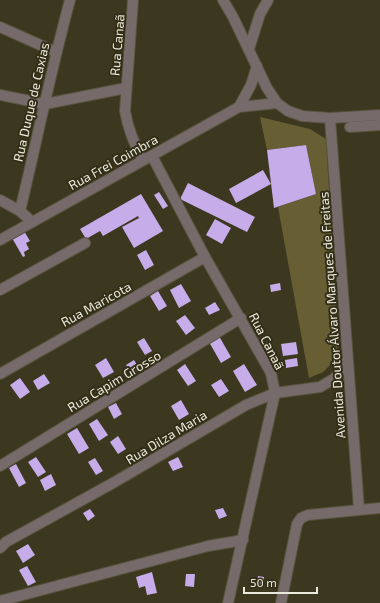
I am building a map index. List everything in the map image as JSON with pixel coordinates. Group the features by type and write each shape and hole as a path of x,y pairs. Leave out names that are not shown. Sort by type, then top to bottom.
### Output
{"street":[{"name":"Rua Duque de Caxias","path":"20,211 56,52 70,0"},
{"name":"Rua Canaã","path":"134,0 125,111 133,141 147,158 241,318 271,373 275,393 228,603"},
{"path":"223,0 276,103 288,111 302,116 330,118 380,115"},
{"path":"249,49 260,14 268,0"},
{"path":"0,27 56,52"},
{"path":"239,107 251,85 257,66"},
{"path":"0,95 45,104 126,88"},
{"name":"Rua Frei Coimbra","path":"0,240 202,126 239,107 276,103"},
{"name":"Avenida Doutor Álvaro Marques de Freitas","path":"330,118 359,509"},
{"path":"350,127 380,125"},
{"path":"0,200 20,211 32,222"},
{"path":"0,290 85,243"},
{"name":"Rua Maricota","path":"0,374 205,257"},
{"name":"Rua Capim Grosso","path":"0,466 241,318"},
{"name":"Rua Dilza Maria","path":"0,548 6,542 113,484 246,405 275,393 320,386 334,378 348,361"},
{"path":"281,603 297,524 301,518 308,515 380,508"},
{"path":"0,601 208,546 243,540"}],"shaded area":[{"path":"260,117 310,129 326,139 338,342 335,360 323,372 309,378 278,207 316,194 306,145 267,150"}],"building":[{"path":"306,145 316,194 274,208 267,150"},
{"path":"263,170 271,184 236,203 229,189"},
{"path":"188,183 255,217 247,232 180,199"},
{"path":"159,192 168,206 163,209 154,195"},
{"path":"141,194 163,231 134,248 122,227 139,218 138,216 103,236 100,231 86,239 80,229"},
{"path":"215,219 231,228 222,244 206,235"},
{"path":"24,231 30,241 26,243 29,249 24,252 25,256 23,257 12,238"},
{"path":"146,250 154,265 145,270 137,255"},
{"path":"280,283 281,290 271,292 270,285"},
{"path":"181,284 191,301 179,308 170,290"},
{"path":"158,291 167,306 159,311 150,296"},
{"path":"215,302 220,310 209,315 205,308"},
{"path":"185,315 195,328 186,335 176,321"},
{"path":"219,336 231,357 221,363 209,342"},
{"path":"144,338 152,351 145,355 137,342"},
{"path":"296,342 298,354 283,356 281,344"},
{"path":"106,358 114,372 103,378 95,365"},
{"path":"297,358 298,366 286,368 285,360"},
{"path":"134,360 140,370 132,375 126,365"},
{"path":"185,364 196,381 188,386 177,370"},
{"path":"244,364 257,385 245,392 233,371"},
{"path":"44,374 50,383 38,390 33,381"},
{"path":"20,378 30,392 20,399 10,385"},
{"path":"221,379 229,391 219,397 211,385"},
{"path":"181,400 189,414 179,420 171,406"},
{"path":"116,403 122,414 114,419 108,407"},
{"path":"97,419 108,435 99,441 89,424"},
{"path":"77,428 89,448 79,454 67,434"},
{"path":"118,436 126,449 118,454 110,442"},
{"path":"36,457 46,472 38,477 28,462"},
{"path":"178,457 183,467 173,471 168,462"},
{"path":"95,458 103,471 96,475 88,462"},
{"path":"16,464 26,483 19,487 9,468"},
{"path":"51,474 56,485 45,491 40,480"},
{"path":"223,508 227,516 219,519 215,510"},
{"path":"90,509 95,516 88,521 83,513"},
{"path":"28,544 35,555 23,563 16,551"},
{"path":"27,566 36,582 28,586 19,570"},
{"path":"152,572 157,593 147,595 145,586 139,588 136,577"},
{"path":"186,574 195,574 194,587 185,586"},
{"path":"258,576 264,577 263,586 257,585"}]}
